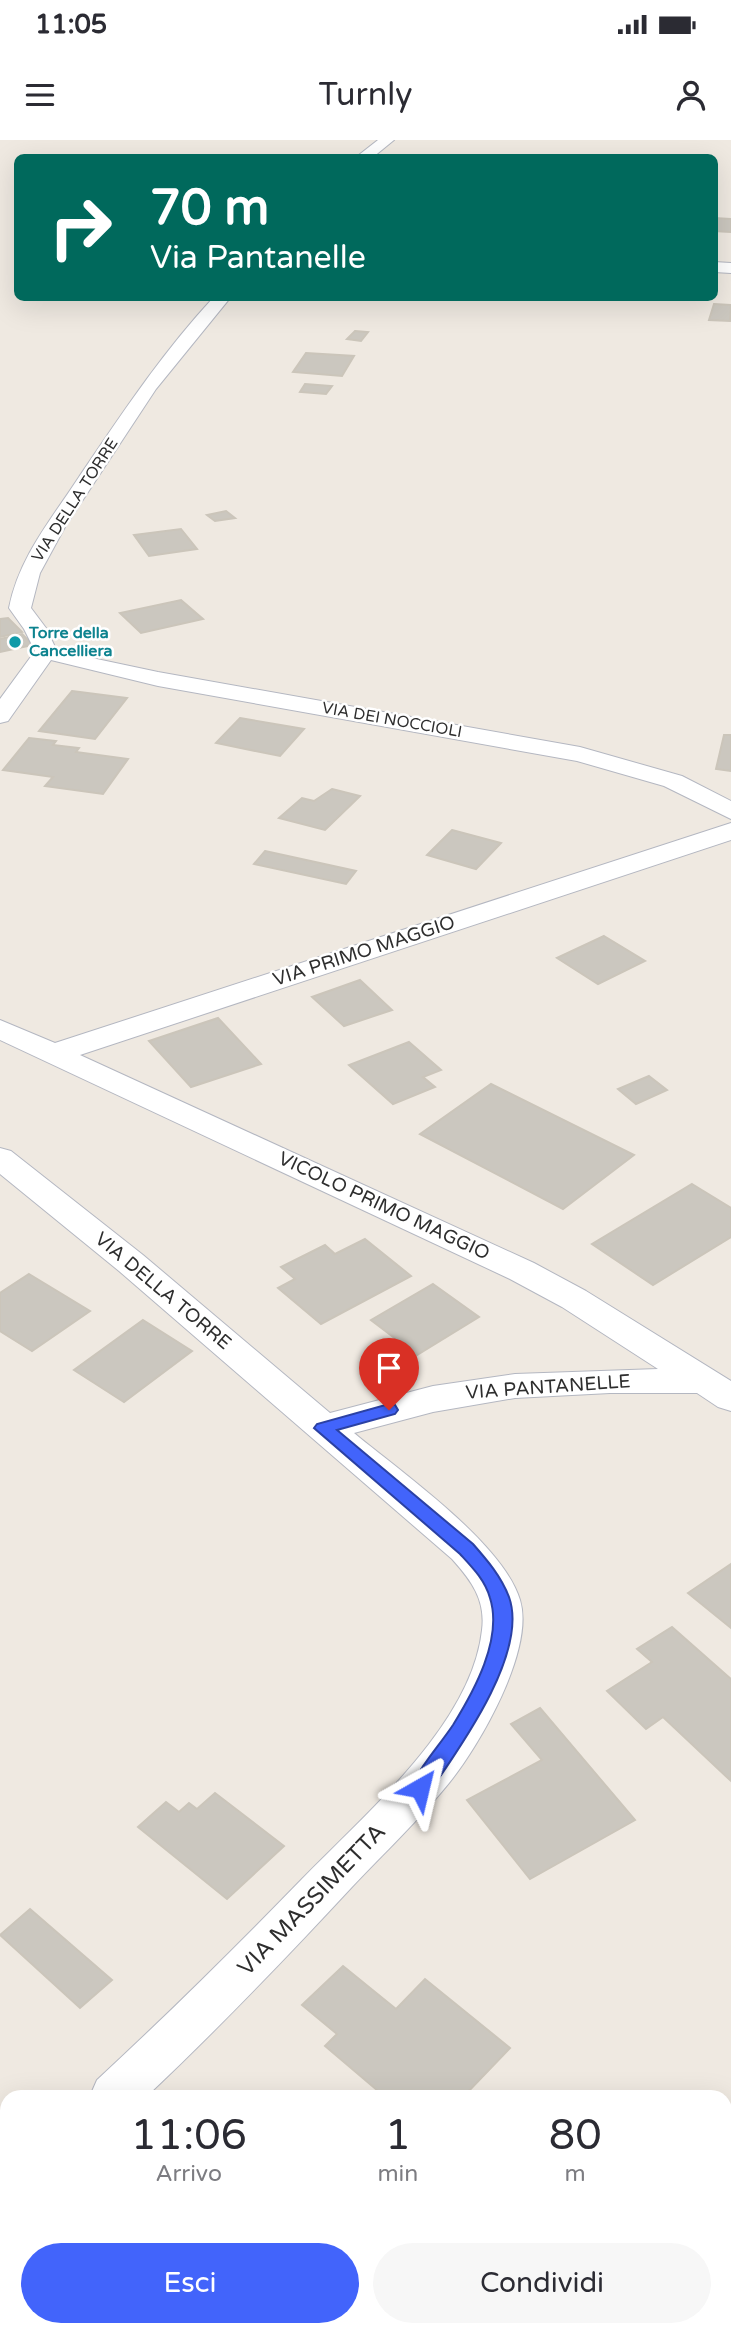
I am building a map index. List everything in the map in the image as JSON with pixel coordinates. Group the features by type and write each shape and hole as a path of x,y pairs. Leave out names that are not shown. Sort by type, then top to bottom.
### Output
{"street":[{"path":"368,154 387,140"},
{"name":"VIA DELLA TORRE","path":"46,651 35,628 10,609 50,533 155,375 180,342 219,301"},
{"path":"0,716 46,651"},
{"name":"VIA DEI NOCCIOLI","path":"46,651 87,664 158,680 580,754 673,781 731,811"},
{"name":"VIA PRIMO MAGGIO","path":"52,1054 731,831"},
{"path":"0,1029 52,1054"},
{"name":"VICOLO PRIMO MAGGIO","path":"52,1054 522,1271 574,1299 718,1390"},
{"name":"VIA DELLA TORRE","path":"0,1158 131,1263 323,1428"},
{"name":"VIA PANTANELLE","path":"323,1428 411,1404 482,1390 586,1382 718,1390"},
{"name":"VIA MASSIMETTA","path":"120,2090 208,2008 420,1788 461,1730 501,1639 502,1610 499,1596 486,1571 466,1549 323,1428"}],"building":[{"path":"718,218 731,219 731,232 718,231"},
{"path":"714,304 731,305 730,321 709,320"},
{"path":"355,331 368,332 361,341 347,339"},
{"path":"306,353 354,356 342,376 293,372"},
{"path":"305,384 332,386 326,394 300,392"},
{"path":"226,511 235,518 215,521 207,515"},
{"path":"181,529 197,549 149,556 134,535"},
{"path":"181,600 203,619 141,633 120,613"},
{"path":"8,618 22,632 0,637 0,619"},
{"name":"Torre della Cancelliera","path":"22,634 33,645 0,652 0,639"},
{"path":"72,691 127,698 95,739 39,731"},
{"path":"240,718 304,729 280,756 216,743"},
{"path":"724,735 731,735 731,771 716,769"},
{"path":"29,738 56,741 53,745 79,748 76,752 128,759 103,794 45,786 53,777 3,770"},
{"path":"332,789 360,796 325,830 279,818 302,798 314,801"},
{"path":"452,830 501,843 476,869 427,855"},
{"path":"265,851 356,871 346,884 254,864"},
{"path":"604,936 645,961 598,984 557,958"},
{"path":"360,980 392,1010 344,1026 312,997"},
{"path":"218,1018 261,1064 191,1087 149,1041"},
{"path":"409,1042 441,1070 423,1077 435,1087 393,1104 349,1065"},
{"path":"649,1076 667,1090 636,1104 618,1089"},
{"path":"491,1084 634,1155 563,1209 420,1134"},
{"path":"692,1184 731,1208 731,1237 653,1285 592,1244"},
{"path":"365,1239 411,1276 321,1324 278,1288 295,1279 281,1267 325,1245 335,1254"},
{"path":"29,1274 90,1311 32,1351 0,1331 0,1293"},
{"path":"433,1284 479,1317 417,1355 371,1320"},
{"path":"143,1320 192,1351 124,1402 74,1370"},
{"path":"731,1564 731,1628 688,1593"},
{"path":"672,1627 731,1679 731,1781 663,1717 646,1729 607,1691 652,1662 637,1649"},
{"path":"540,1708 635,1820 530,1879 467,1800 542,1760 511,1724"},
{"path":"215,1793 284,1846 227,1899 138,1827 166,1802 179,1812 189,1803 197,1809"},
{"path":"30,1909 112,1980 80,2008 0,1935"},
{"path":"343,1966 396,2009 425,1979 510,2048 470,2090 377,2090 325,2046 337,2034 302,2005"}],"place":[{"name":"Torre della Cancelliera","path":"15,642"}],"route":[{"path":"389,1410 323,1428 477,1560 499,1596 502,1610 501,1639 487,1678 461,1730 420,1788"}]}
